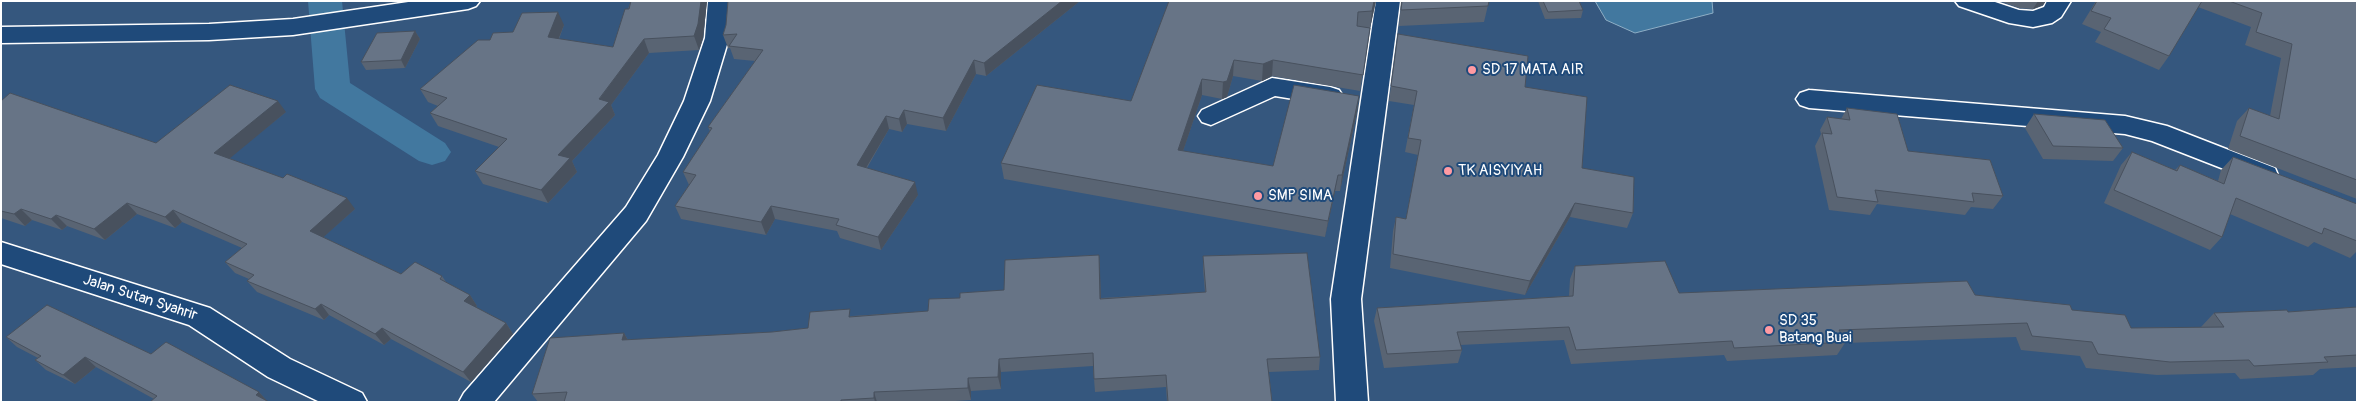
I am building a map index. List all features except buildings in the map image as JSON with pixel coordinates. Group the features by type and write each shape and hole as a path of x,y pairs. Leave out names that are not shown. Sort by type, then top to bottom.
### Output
{"street":[{"path":"1,34 209,32 293,27 352,20 468,1"},
{"path":"475,402 542,327 636,214 670,156 697,101 717,38 720,1"},
{"path":"1352,402 1346,299 1388,1"},
{"path":"1967,1 2017,18 2033,19 2044,18 2053,12 2059,1"},
{"path":"1211,116 1272,87 1373,104"},
{"path":"1809,99 2125,125 2158,133 2292,185"},
{"name":"Jalan Sutan Syahrir","path":"1,253 199,316 279,368 351,402"}],"water":[{"path":"1595,1 1712,1 1713,13 1635,33 1606,20"}],"waterway":[{"path":"325,1 333,89 432,152"}],"place":[{"name":"SD 17 MATA AIR","path":"1472,70"},
{"name":"TK AISYIYAH","path":"1448,171"},
{"name":"SMP SIMA","path":"1258,196"},
{"name":"SD 35 Batang Buai","path":"1769,330"}]}
